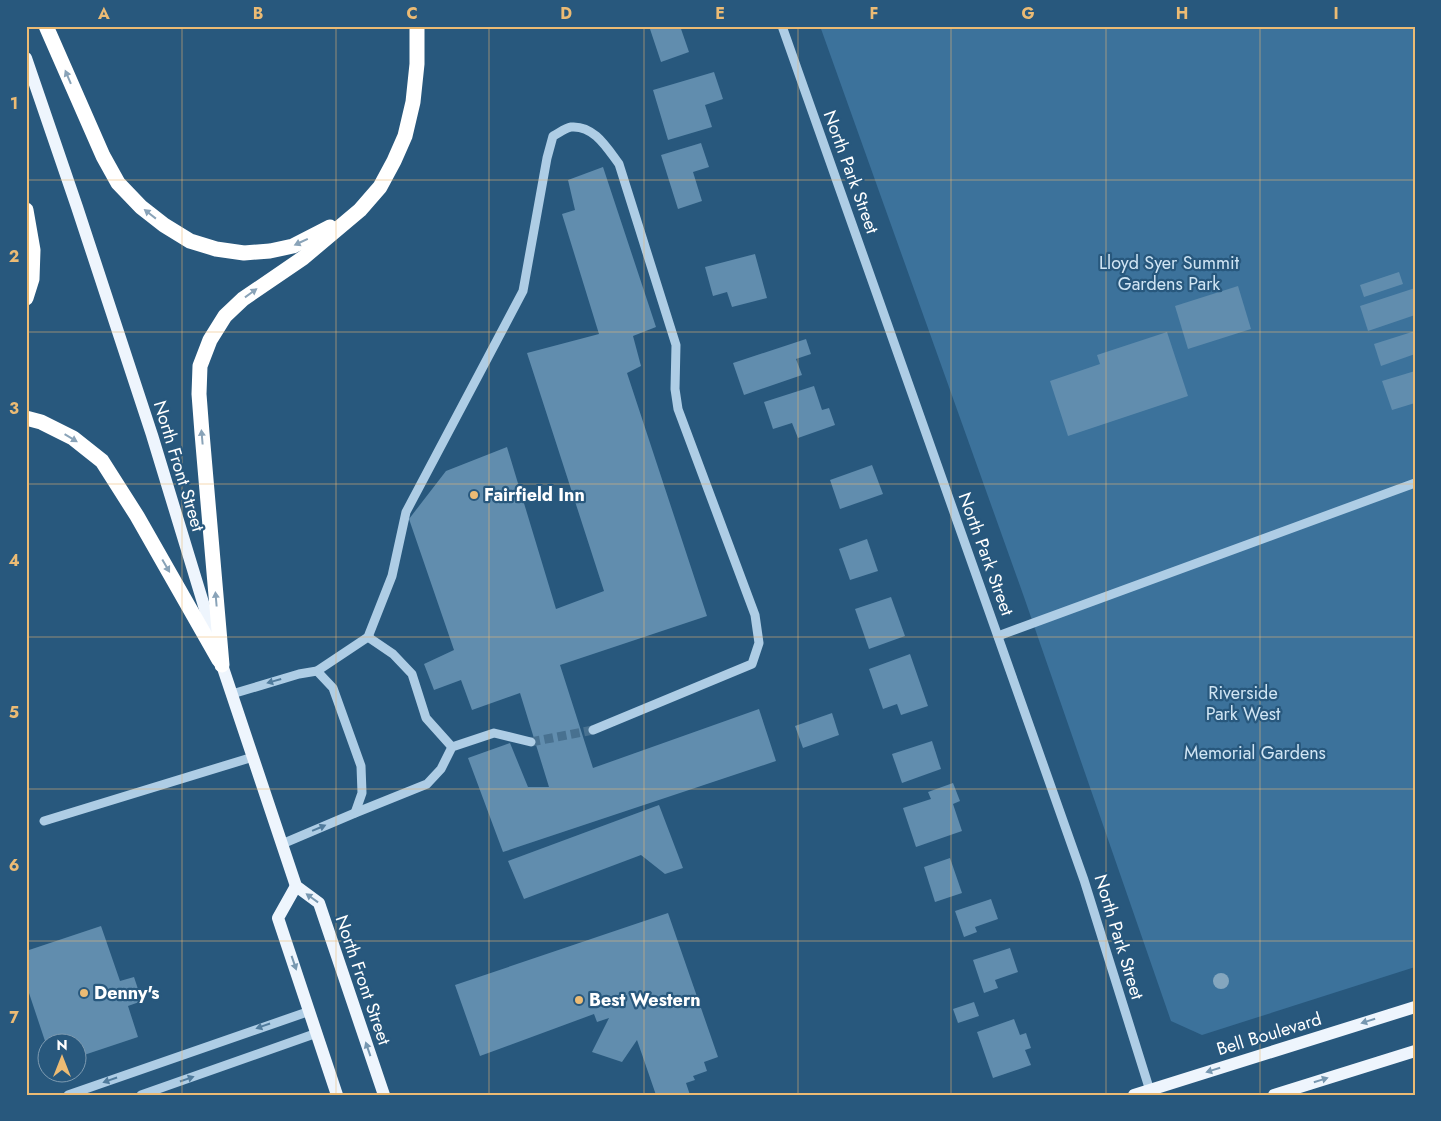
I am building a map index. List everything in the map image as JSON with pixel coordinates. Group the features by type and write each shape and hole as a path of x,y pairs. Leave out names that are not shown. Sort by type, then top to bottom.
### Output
{"highway":[{"path":"46,26 103,156 118,183 141,207 164,225 190,241 216,249 244,253 270,251 293,246 360,210"},
{"path":"222,665 200,404 200,366 210,340 225,316 243,299 303,258 360,210 380,187 405,136 413,102 417,64 417,26"},
{"path":"26,210 33,250 32,279 26,298"},
{"path":"26,418 41,422 73,438 102,461 137,516 222,665"}],"main road":[{"name":"North Front Street","path":"26,58 149,426 222,665 296,886 319,903 384,1095"},
{"path":"296,886 278,918 337,1095"},
{"name":"Bell Boulevard","path":"1134,1095 1150,1092 1415,1007"},
{"path":"1274,1095 1415,1051"}],"street":[{"name":"North Park Street","path":"782,26 1084,880 1150,1092"},
{"path":"232,694 299,674 317,671 368,637 392,576 406,512 523,292 547,158 554,136 569,127 584,128 603,142 619,164 676,345 675,389 678,409 754,615 759,643 752,664 593,730"},
{"path":"998,636 1415,483"},
{"path":"368,637 392,654 412,674 426,718 452,747"},
{"path":"317,671 333,688 361,766 362,793 355,813"},
{"path":"282,844 427,784 441,769 452,747 494,733 531,742"},
{"path":"44,821 252,757"},
{"path":"68,1095 310,1011"},
{"path":"141,1095 317,1033"}],"green space":[{"name":"Lloyd Syer Summit Gardens Park","path":"820,26 1415,26 1415,967 1202,1035 1171,1021 1024,597"}],"building":[{"path":"649,26 680,26 689,52 661,62"},
{"path":"714,72 723,99 705,105 712,127 668,140 653,90"},
{"path":"701,143 709,167 693,172 702,201 678,209 661,155"},
{"name":"Fairfield Inn","path":"603,167 656,327 633,336 641,366 627,373 707,616 560,665 593,768 759,709 776,761 503,852 468,758 510,743 528,787 549,787 520,693 472,710 461,680 434,690 424,664 454,650 409,519 446,471 507,447 556,609 604,591 527,353 599,334 562,214 575,210 568,180"},
{"path":"755,254 767,298 732,307 727,292 713,296 705,267"},
{"path":"1399,272 1403,284 1364,297 1360,285"},
{"path":"1238,286 1251,329 1188,349 1175,306"},
{"path":"1415,288 1415,315 1368,331 1360,306"},
{"path":"1415,331 1415,354 1381,366 1374,344"},
{"path":"1167,332 1188,396 1068,436 1050,381 1100,364 1097,355"},
{"path":"806,339 811,354 796,359 802,375 744,395 733,363"},
{"path":"1415,371 1415,403 1392,410 1382,381"},
{"path":"814,386 822,410 829,408 835,425 798,438 792,423 773,429 764,402"},
{"path":"872,465 883,494 840,509 830,480"},
{"path":"867,539 878,571 850,580 839,549"},
{"path":"891,597 905,636 869,649 855,609"},
{"path":"910,654 928,706 901,715 897,704 883,709 869,669"},
{"path":"832,713 839,735 803,748 795,726"},
{"path":"932,741 941,769 902,783 892,754"},
{"path":"953,783 960,801 953,804 962,831 916,847 903,808 931,799 928,792"},
{"path":"659,805 683,868 665,874 641,855 524,899 508,861"},
{"path":"950,858 962,893 935,902 924,867"},
{"path":"991,899 998,919 975,927 977,932 964,937 955,911"},
{"name":"Best Western","path":"668,913 718,1057 704,1062 707,1071 693,1076 695,1080 686,1083 690,1095 656,1095 637,1040 622,1062 592,1052 609,1018 597,1022 594,1014 480,1056 455,985"},
{"name":"Denny's","path":"101,926 120,981 134,977 142,1001 128,1006 138,1037 88,1054 88,1034 43,1034 26,984 26,951"},
{"path":"1010,948 1018,972 995,980 998,988 984,993 973,960"},
{"path":"974,1002 979,1016 958,1023 953,1009"},
{"path":"1014,1019 1020,1035 1026,1033 1031,1048 1025,1050 1031,1065 993,1078 977,1032"}],"tunnel":[{"path":"531,742 593,730"}],"place":[{"name":"Fairfield Inn","path":"474,495"},
{"name":"Denny's","path":"84,993"},
{"name":"Best Western","path":"579,1000"}],"park label":[{"name":"Riverside Park West","path":"1243,703"},
{"name":"Memorial Gardens","path":"1255,753"}]}
